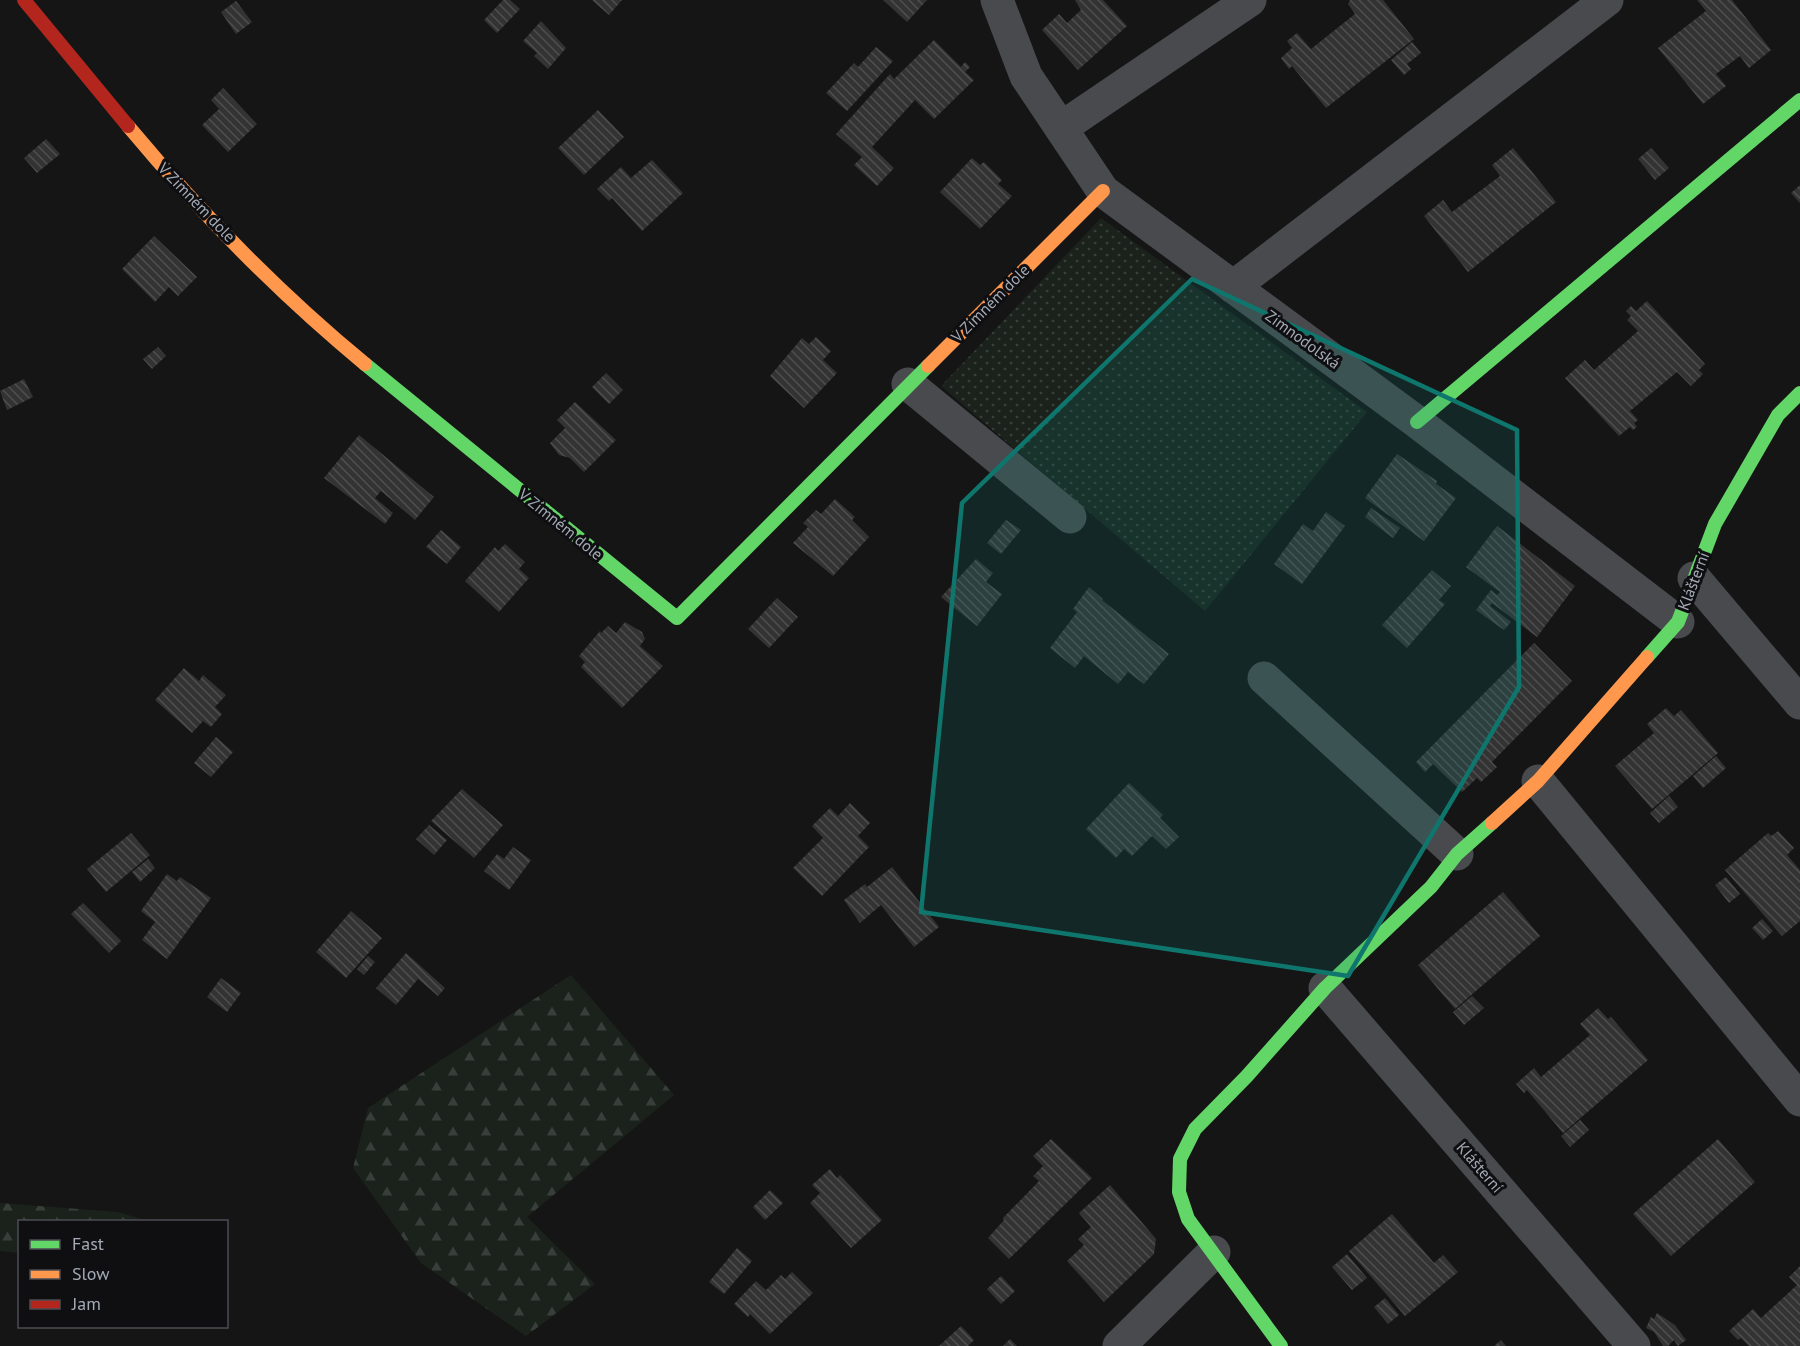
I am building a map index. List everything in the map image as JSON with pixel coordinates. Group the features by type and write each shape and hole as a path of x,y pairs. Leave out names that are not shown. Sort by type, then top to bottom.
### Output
{"street":[{"name":"V Zimném dole","path":"24,0 154,158 306,316 676,618 1103,191"},
{"name":"Zimnodolská","path":"997,0 1026,76 1103,191 1417,422 1678,622"},
{"path":"1061,128 1250,0"},
{"path":"1233,287 1607,0"},
{"path":"1417,422 1800,100"},
{"path":"908,384 1070,517"},
{"name":"Klášterní","path":"1214,1252 1188,1219 1179,1192 1180,1159 1195,1129 1247,1076 1325,987 1431,887 1457,854 1538,781 1678,622 1715,524 1778,415 1800,393"},
{"path":"1694,578 1800,703"},
{"path":"1264,678 1457,854"},
{"path":"1538,781 1800,1101"},
{"name":"Klášterní","path":"1325,987 1635,1346"},
{"path":"1119,1346 1214,1252 1281,1346"}],"highlighted area":[{"path":"1192,279 1517,430 1519,687 1348,976 921,912 962,503"}],"green space":[{"path":"1101,218 1367,412 1205,611 941,386"},
{"path":"571,975 674,1095 527,1217 595,1284 526,1336 421,1263 353,1168 368,1108"},
{"path":"0,1203 118,1212 145,1220 18,1220 18,1253 0,1251"}],"building":[{"path":"503,0 510,0 520,9 497,33 484,20"},
{"path":"592,0 622,0 609,15"},
{"path":"883,0 927,0 907,22"},
{"path":"1075,0 1103,0 1127,26 1078,70 1042,30 1059,14 1067,23 1081,10"},
{"path":"1350,0 1383,0 1414,39 1326,108 1292,66 1289,69 1281,58 1292,48 1287,41 1297,33 1311,49 1355,14 1348,4"},
{"path":"1697,0 1732,0 1771,50 1749,68 1740,56 1716,74 1726,86 1703,104 1658,48 1706,11"},
{"path":"236,1 252,22 236,34 221,12"},
{"path":"541,21 566,48 548,69 534,56 537,53 523,41"},
{"path":"934,40 961,67 965,62 970,67 965,72 974,80 934,119 915,100 872,147 894,168 877,186 854,165 862,157 836,134 890,74 894,79"},
{"path":"1412,42 1421,53 1407,64 1411,69 1404,75 1391,60"},
{"path":"876,47 893,61 847,111 826,93 854,63 858,67"},
{"path":"223,88 257,124 228,152 202,125 219,109 211,100"},
{"path":"598,110 624,137 584,175 558,148"},
{"path":"46,139 60,154 37,173 24,158"},
{"path":"1513,148 1556,202 1468,272 1424,216 1443,200 1452,212 1500,176 1492,165"},
{"path":"1651,148 1669,168 1655,180 1638,159"},
{"path":"972,158 980,165 984,162 1002,180 998,184 1012,196 980,229 940,192"},
{"path":"652,160 683,193 642,231 612,198 609,201 597,189 621,167 631,178"},
{"path":"1800,185 1800,203 1791,193"},
{"path":"154,236 197,277 178,296 169,287 155,302 122,269"},
{"path":"1647,301 1705,364 1699,370 1703,374 1691,386 1677,372 1630,411 1638,420 1634,423 1637,427 1633,430 1630,427 1619,436 1565,378 1585,360 1594,370 1638,331 1627,320 1631,316 1626,311 1631,306 1636,311"},
{"path":"816,337 831,351 823,360 837,373 804,408 770,376 802,338 809,344"},
{"path":"158,347 166,356 152,369 143,359"},
{"path":"606,373 623,390 609,404 592,387"},
{"path":"24,379 33,397 7,410 0,391"},
{"path":"575,402 616,440 584,472 570,458 559,455 550,443 565,428 557,420"},
{"path":"359,435 434,497 415,520 381,491 375,498 393,513 385,524 324,478"},
{"path":"1397,454 1437,481 1436,484 1456,498 1424,541 1365,498"},
{"path":"835,499 855,517 852,520 869,537 833,576 793,543 808,527 803,523 816,510 821,514"},
{"path":"1371,508 1400,528 1393,538 1365,517"},
{"path":"1326,512 1345,526 1302,584 1274,564 1303,524 1313,531"},
{"path":"1006,520 1021,530 1001,554 987,543"},
{"path":"1497,526 1575,586 1537,637 1492,603 1490,606 1511,622 1504,630 1476,610 1491,590 1497,595 1500,592 1466,567"},
{"path":"441,530 461,547 447,564 426,547"},
{"path":"505,544 525,562 519,569 529,578 499,612 465,581 495,547 498,551"},
{"path":"976,559 993,573 986,582 1002,594 977,626 941,597"},
{"path":"1432,570 1451,586 1439,600 1445,604 1407,648 1382,625"},
{"path":"1089,587 1169,654 1144,684 1128,672 1118,684 1084,656 1075,668 1050,648 1077,612 1073,609"},
{"path":"777,598 798,617 769,648 748,629"},
{"path":"625,622 642,632 645,639 640,646 663,666 622,708 581,667 585,662 579,656 600,631 601,633 608,626 616,633"},
{"path":"1534,643 1572,681 1492,762 1497,767 1481,782 1477,778 1462,792 1433,764 1425,772 1416,762"},
{"path":"184,668 199,681 203,675 226,695 215,707 222,714 211,727 203,721 192,733 155,700"},
{"path":"1666,708 1674,716 1681,710 1718,753 1652,809 1615,766 1654,733 1647,724"},
{"path":"216,737 233,752 211,777 194,763"},
{"path":"1716,756 1726,768 1703,788 1693,776"},
{"path":"1129,783 1163,815 1160,818 1179,837 1166,849 1152,836 1132,856 1124,849 1116,858 1086,829"},
{"path":"462,789 503,825 474,858 431,821"},
{"path":"1669,796 1678,807 1659,823 1650,813"},
{"path":"850,803 870,823 858,836 869,847 822,896 793,868 823,838 812,826 830,808 838,816"},
{"path":"429,825 447,840 434,855 416,839"},
{"path":"1778,831 1794,848 1787,855 1800,870 1800,921 1782,936 1725,870 1768,833 1771,836"},
{"path":"131,833 150,855 106,892 87,869"},
{"path":"513,847 531,860 509,890 484,871 497,854 504,859"},
{"path":"148,859 155,868 140,882 132,872"},
{"path":"892,867 939,927 914,947 881,905 860,923 844,900 865,884 867,887"},
{"path":"167,874 177,881 180,877 211,898 167,959 142,940 155,922 141,911"},
{"path":"1726,877 1740,894 1729,903 1715,885"},
{"path":"1503,892 1540,936 1455,1009 1418,965"},
{"path":"83,903 121,941 109,953 71,914"},
{"path":"351,911 382,938 346,978 316,952"},
{"path":"1762,919 1773,931 1763,940 1752,928"},
{"path":"406,953 445,988 438,996 418,979 396,1005 376,988"},
{"path":"368,956 375,962 364,975 357,969"},
{"path":"221,978 241,993 227,1012 207,997"},
{"path":"1472,996 1484,1008 1464,1025 1453,1012"},
{"path":"1598,1008 1608,1019 1611,1017 1648,1060 1563,1133 1527,1090 1524,1093 1516,1084 1534,1068 1541,1077 1590,1035 1580,1024"},
{"path":"1580,1120 1589,1130 1570,1147 1561,1136"},
{"path":"1051,1139 1092,1178 1009,1259 988,1238 1004,1220 1003,1218 1039,1181 1033,1176 1043,1166 1033,1156"},
{"path":"1718,1139 1755,1182 1671,1256 1633,1214"},
{"path":"830,1169 837,1178 840,1175 882,1220 851,1248 810,1203 820,1193 812,1185"},
{"path":"1110,1185 1156,1239 1154,1254 1104,1302 1067,1261 1084,1245 1078,1239 1091,1227 1079,1213"},
{"path":"770,1190 783,1203 765,1220 753,1207"},
{"path":"1392,1214 1434,1263 1443,1255 1458,1272 1405,1316 1349,1251"},
{"path":"737,1248 752,1261 724,1294 709,1282"},
{"path":"1347,1254 1367,1278 1352,1290 1332,1267"},
{"path":"1800,1266 1800,1346 1749,1346 1741,1338 1738,1340 1729,1331 1753,1309 1761,1318 1797,1285 1789,1277"},
{"path":"792,1272 813,1293 770,1334 750,1314 748,1317 734,1304 756,1281 766,1290 781,1275 785,1279"},
{"path":"1001,1276 1015,1291 1001,1304 987,1289"},
{"path":"1385,1298 1399,1315 1388,1324 1374,1307"},
{"path":"1657,1313 1675,1325 1686,1340 1678,1346 1674,1340 1668,1346 1663,1346 1654,1332 1646,1328 1651,1317 1654,1319"},
{"path":"961,1326 974,1340 968,1346 939,1346"},
{"path":"1010,1339 1017,1346 1003,1346"},
{"path":"1501,1340 1506,1346 1494,1346"}],"traffic: fast":[{"path":"1417,422 1800,100"},
{"path":"365,364 677,618 928,366"},
{"path":"1647,657 1678,622 1715,524 1778,415 1800,393"},
{"path":"1281,1346 1188,1219 1179,1192 1180,1159 1195,1129 1247,1076 1325,988 1431,887 1457,854 1492,823"}],"traffic: slow":[{"path":"128,126 241,251 365,364"},
{"path":"928,366 1103,191"},
{"path":"1492,823 1538,781 1647,657"}],"traffic: jam":[{"path":"24,0 128,126"}]}
